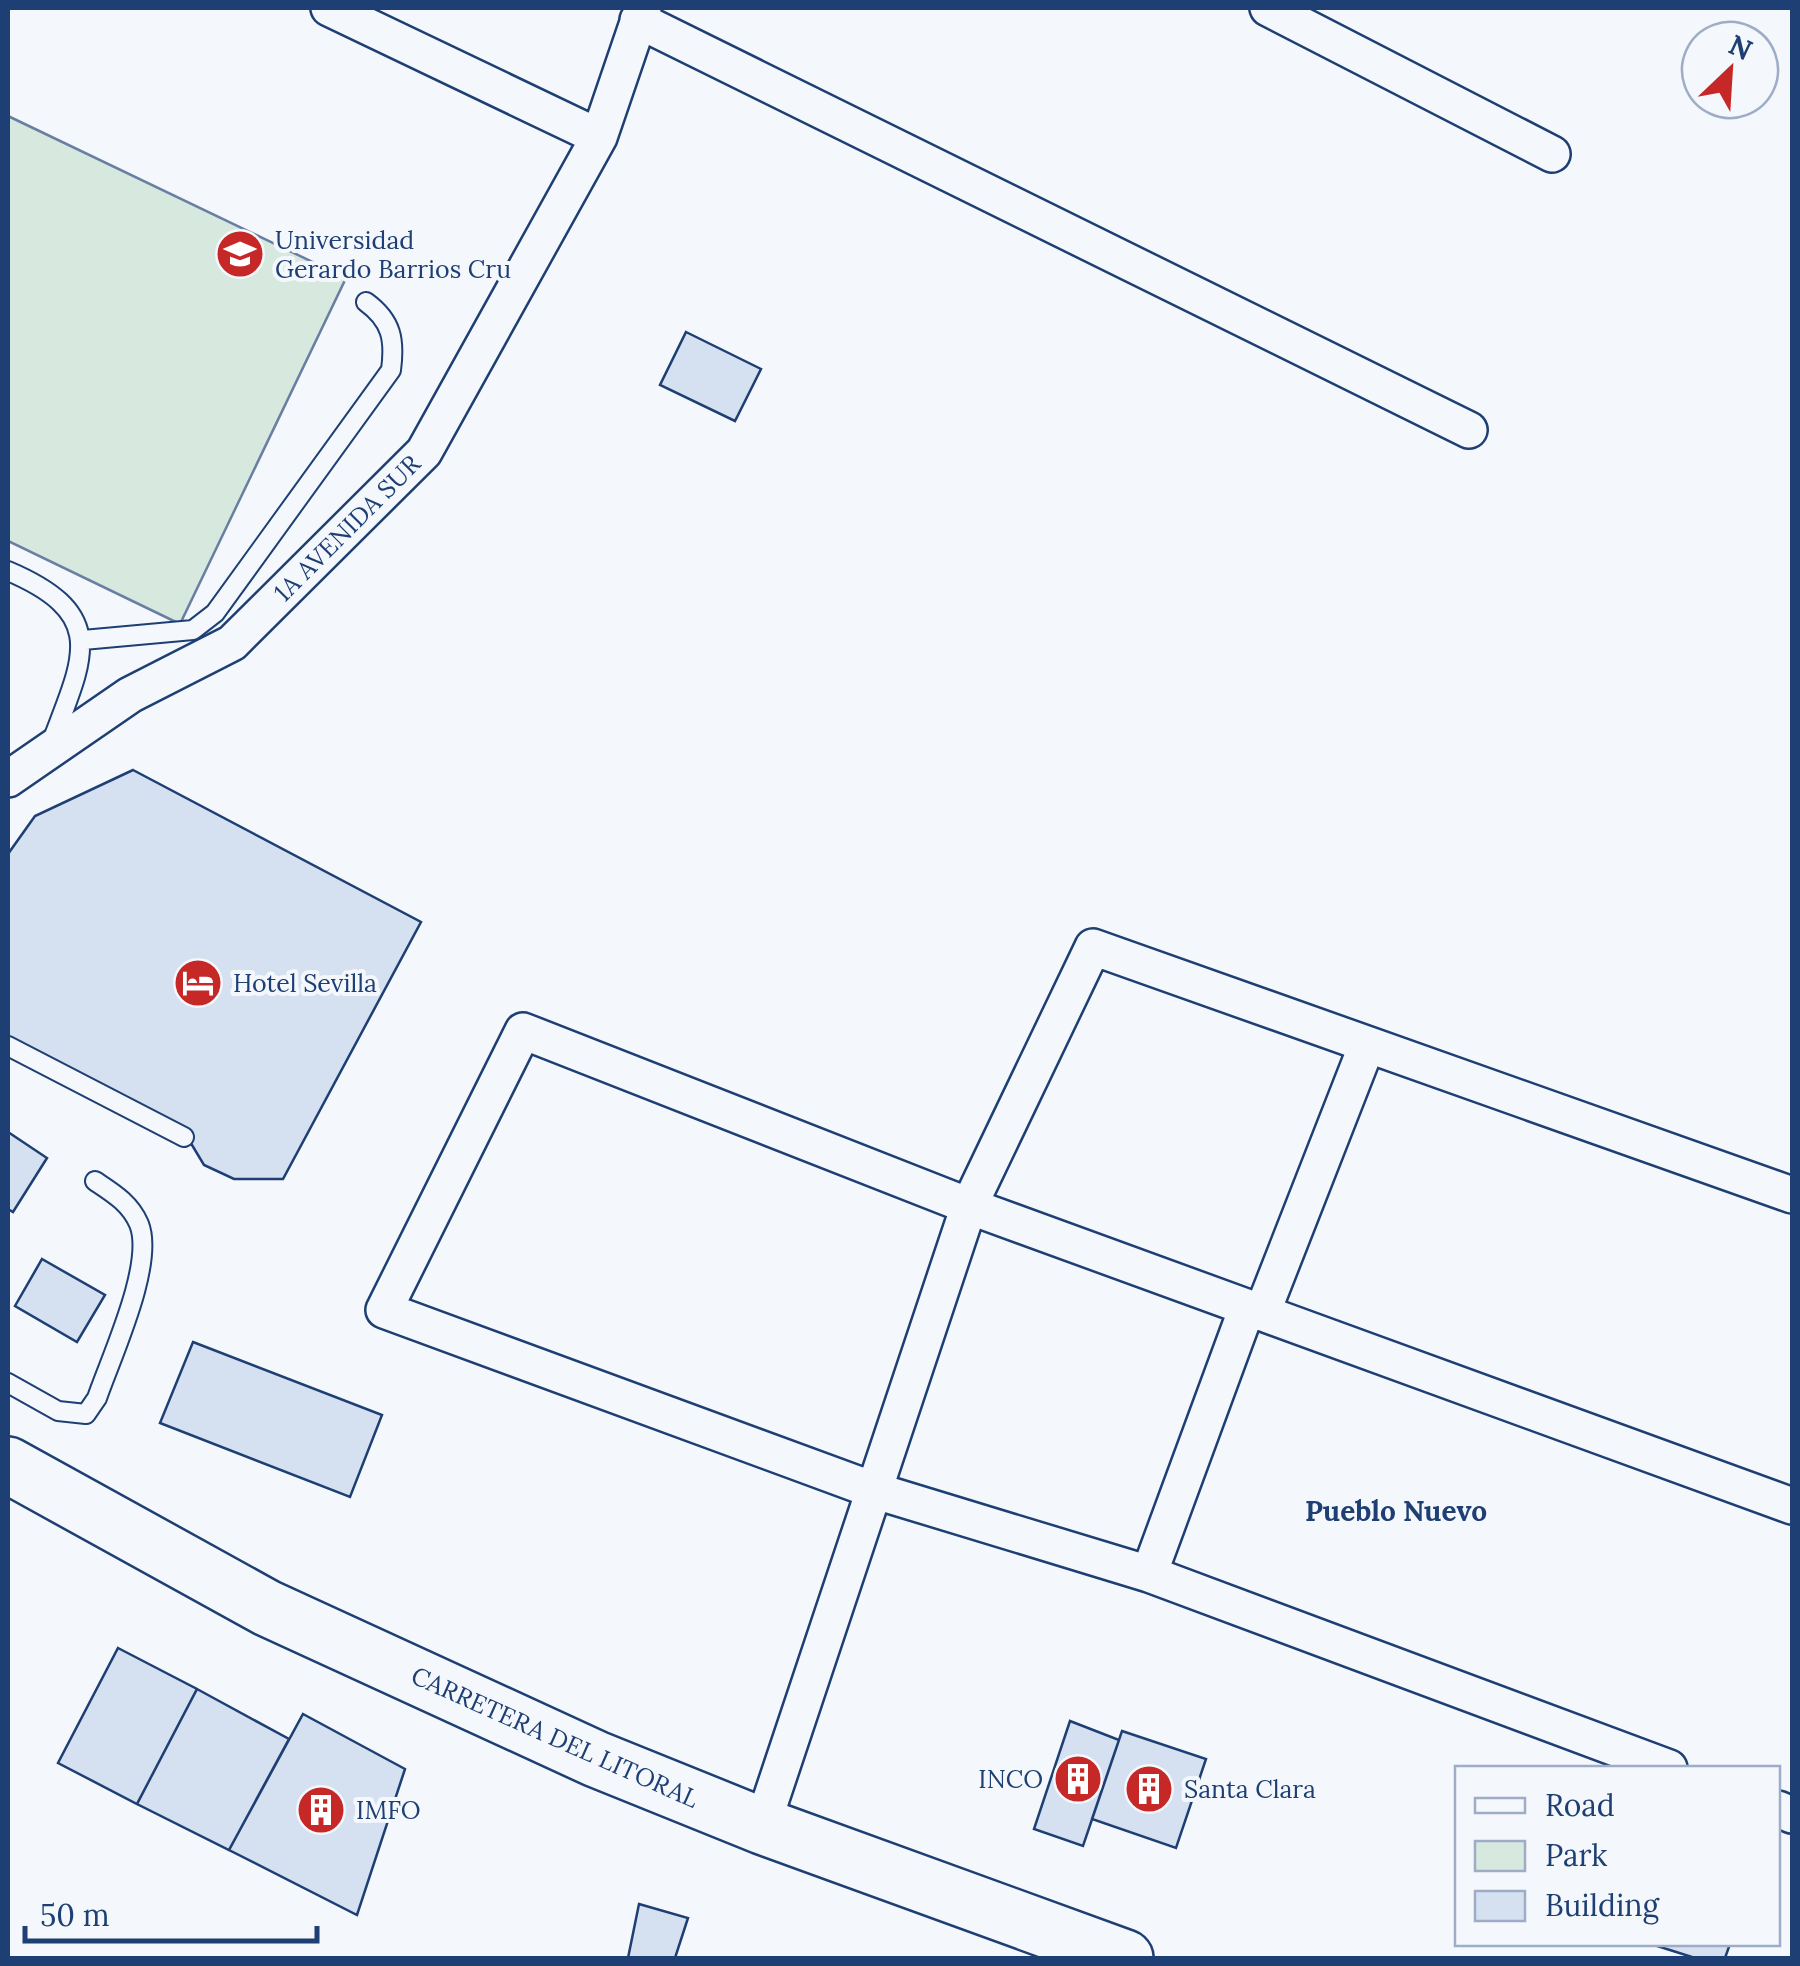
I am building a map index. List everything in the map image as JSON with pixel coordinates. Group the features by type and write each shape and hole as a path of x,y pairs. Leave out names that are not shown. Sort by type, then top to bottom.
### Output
{"main road":[{"name":"CARRETERA DEL LITORAL","path":"8,1465 267,1608 596,1759 762,1826 1124,1958"}],"street":[{"path":"329,8 599,137"},
{"path":"1268,8 1552,154"},
{"path":"641,14 1469,430"},
{"name":"1A AVENIDA SUR","path":"8,779 130,695 232,643 424,452 599,137 641,14"},
{"path":"762,1826 969,1206 1094,946 1792,1195"},
{"path":"1664,1766 1149,1574 876,1491 384,1310 523,1030 969,1206 1792,1506"},
{"path":"1149,1574 1367,1045"},
{"path":"1792,1175 1792,1204"}],"lane":[{"path":"83,640 193,630 216,613 392,370 395,343 386,319 366,302"},
{"path":"8,571 36,583 74,617 83,640 80,669 48,751"},
{"path":"8,1046 184,1137"},
{"path":"8,1383 58,1411 86,1414 97,1398 144,1256 140,1226 124,1200 95,1181"}],"green space":[{"path":"8,116 346,278 180,624 8,541"}],"building":[{"path":"686,332 761,369 735,421 660,385"},
{"name":"Hotel Sevilla","path":"133,770 421,922 283,1179 234,1179 204,1165 186,1135 8,1044 8,854 35,816"},
{"path":"8,1132 47,1158 13,1212 8,1209"},
{"path":"42,1259 105,1295 77,1342 15,1306"},
{"path":"193,1342 382,1415 350,1497 160,1423"},
{"path":"118,1648 197,1689 137,1804 58,1763"},
{"path":"197,1689 289,1739 229,1850 137,1804"},
{"name":"IMFO","path":"303,1714 405,1769 357,1915 229,1850"},
{"name":"INCO","path":"1070,1721 1119,1740 1083,1846 1034,1829"},
{"name":"Santa Clara","path":"1122,1731 1206,1759 1176,1848 1092,1819"},
{"path":"639,1904 688,1918 675,1958 628,1958"},
{"path":"1657,1946 1729,1946 1725,1958 1695,1958"}],"place":[{"name":"Universidad Gerardo Barrios Cru","path":"240,254"},
{"name":"Hotel Sevilla","path":"198,983"},
{"name":"INCO","path":"1078,1779"},
{"name":"Santa Clara","path":"1149,1789"},
{"name":"IMFO","path":"321,1810"}],"district":[{"name":"Pueblo Nuevo","path":"1396,1511"}]}
